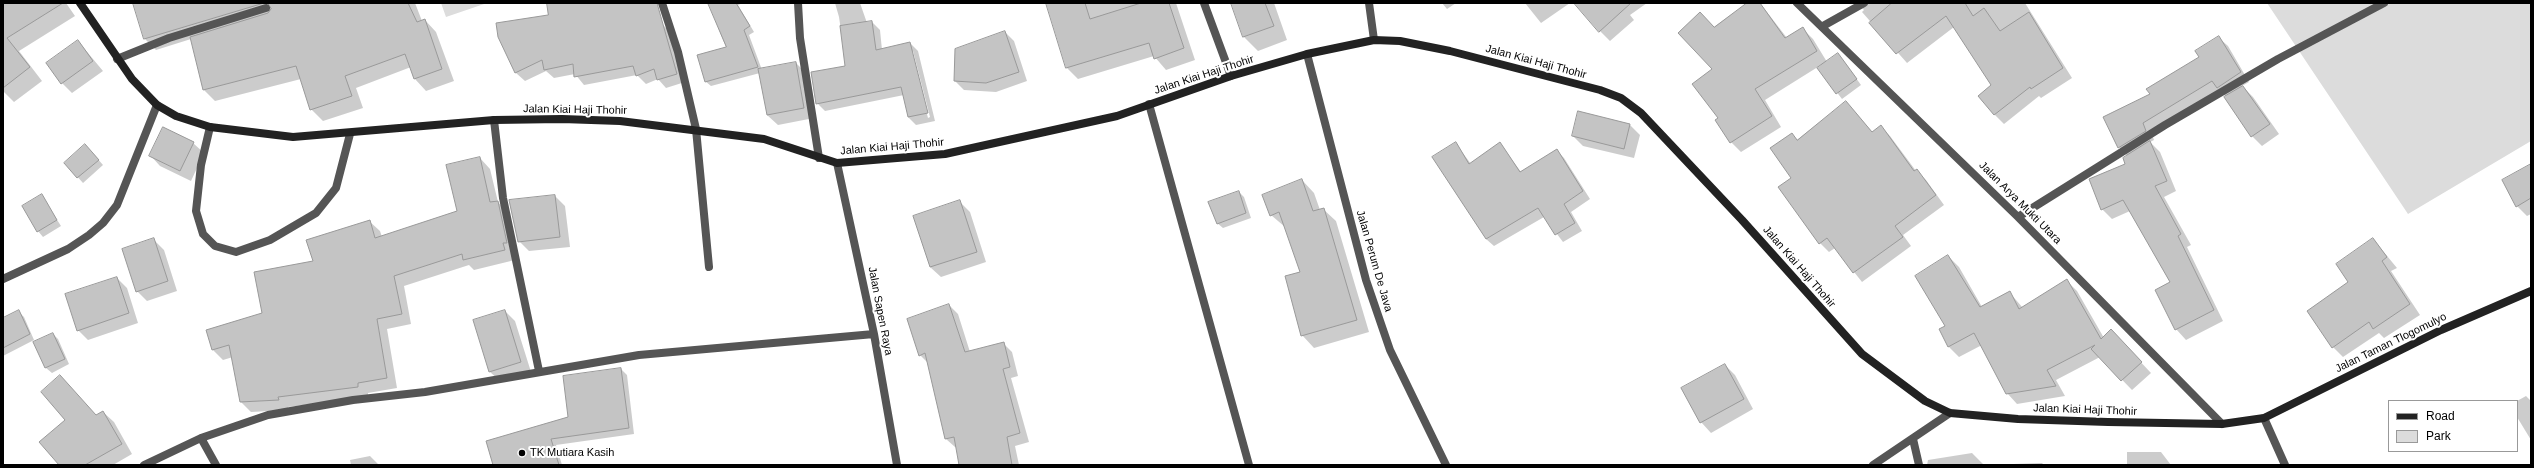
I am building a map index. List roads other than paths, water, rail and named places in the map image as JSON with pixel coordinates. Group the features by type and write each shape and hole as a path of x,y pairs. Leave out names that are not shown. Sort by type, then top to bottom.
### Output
{"street":[{"name":"Jalan Kiai Haji Thohir","path":"80,3 132,79 157,105 176,116 210,127 293,137 350,134 494,120 620,121 696,129 764,139 837,163 945,154 1117,116 1231,76 1307,54 1374,40 1400,41 1456,53 1600,90 1621,98 1641,113 1699,174 1862,354 1925,401 1950,413 2025,420 2222,424 2264,418"},
{"path":"662,3 678,52 696,129 709,266"},
{"path":"798,3 800,38 819,158"},
{"path":"1204,3 1231,76"},
{"path":"1369,3 1374,40"},
{"name":"Jalan Arya Mukti Utara","path":"1797,3 1823,26 2018,217 2222,424"},
{"path":"1823,26 1864,3"},
{"path":"2018,217 2164,125 2278,59 2384,3"},
{"path":"117,59 169,38 266,8"},
{"name":"Jalan Perum De Java","path":"1307,54 1366,280 1387,343 1446,465"},
{"path":"1149,104 1249,465"},
{"path":"3,279 68,249 89,235 103,223 117,205 157,105"},
{"path":"494,120 503,198 538,371"},
{"path":"210,127 201,165 196,211 203,234 215,246 236,252 270,240 316,213 336,188 350,134"},
{"name":"Jalan Sapen Raya","path":"837,163 874,334 897,465"},
{"name":"Jalan Taman Tlogomulyo","path":"2264,418 2441,330 2531,291"},
{"path":"144,465 201,438 268,415 353,400 425,392 538,371 639,355 874,334"},
{"path":"1873,465 1950,413"},
{"path":"2264,418 2285,465"},
{"path":"201,438 216,465"},
{"path":"1913,439 1919,465"}],"place":[{"name":"TK Mutiara Kasih","path":"522,453"}]}
